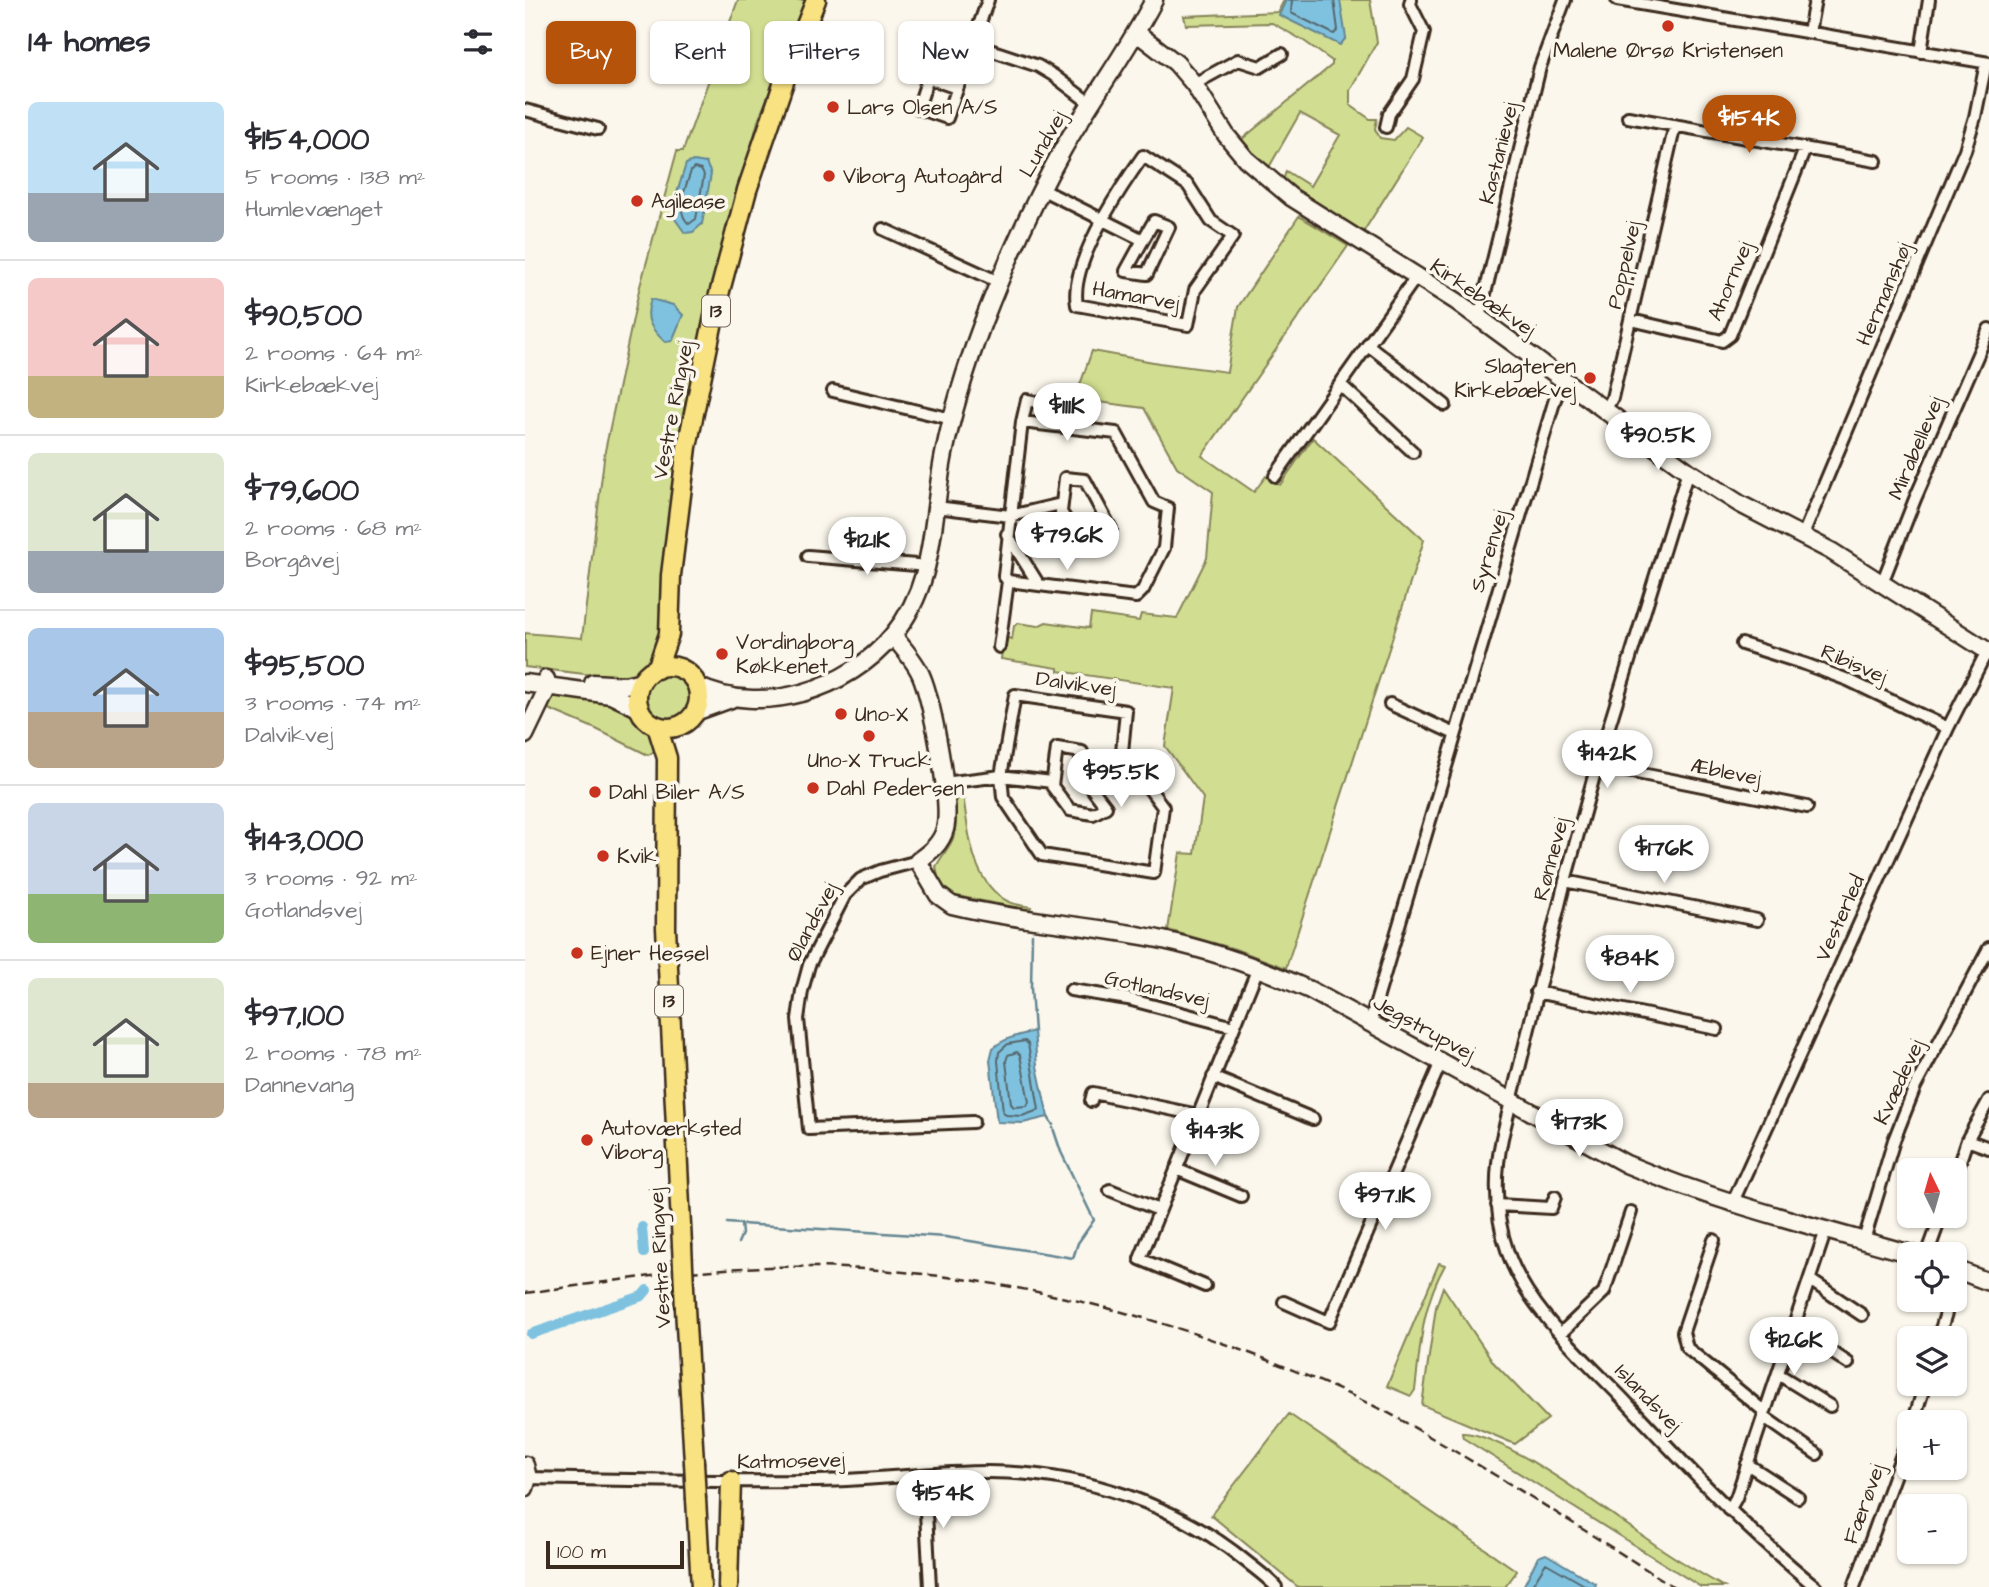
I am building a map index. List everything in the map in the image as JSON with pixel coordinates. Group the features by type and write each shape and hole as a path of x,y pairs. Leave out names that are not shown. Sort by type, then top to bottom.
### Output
{"main road":[{"name":"Vestre Ringvej","path":"657,669 669,634 671,575 687,447 717,302 747,190 816,0"},
{"name":"Vestre Ringvej","path":"669,634 681,670"},
{"path":"640,709 638,695 642,681 657,669 669,667 681,670"},
{"name":"13","path":"681,670 691,676 697,686"},
{"path":"695,712 699,699 697,686"},
{"name":"13","path":"640,709 647,719 657,726"},
{"name":"13","path":"680,725 695,712"},
{"name":"Vestre Ringvej","path":"667,758 680,725"},
{"path":"657,726 669,728 680,725"},
{"name":"Vestre Ringvej","path":"657,726 667,758 666,928 701,1587"},
{"path":"728,1587 731,1481"}],"street":[{"path":"980,21 988,0"},
{"name":"Lundvej","path":"697,686 733,699 772,698 803,693 830,683 870,658 893,636 910,612 928,566 952,419 966,368 999,282 1041,189 1154,0"},
{"path":"1386,127 1389,114 1413,79 1424,32 1411,0"},
{"name":"Kastanievej","path":"1476,316 1481,310 1540,67 1565,0"},
{"path":"1617,0 1987,63"},
{"path":"1698,14 1701,0"},
{"path":"1809,33 1815,0"},
{"path":"1921,52 1929,0"},
{"name":"Kirkebækvej","path":"1136,33 1176,63 1194,84 1226,135 1246,159 1291,197 1476,316 1688,471 1882,583 1988,651"},
{"name":"Lundvej","path":"994,51 1038,66 1091,104"},
{"path":"1194,84 1238,60 1260,67 1282,54"},
{"name":"Hermanshøj","path":"1803,536 1965,150 1987,63"},
{"path":"957,88 958,84"},
{"path":"525,110 598,129"},
{"path":"1628,117 1875,161"},
{"name":"Poppelvej","path":"1605,411 1612,398 1675,125"},
{"name":"Ahornvej","path":"1631,320 1722,341 1730,335 1805,149"},
{"name":"Hamarvej","path":"1143,156 1188,186 1211,221 1233,236 1195,290 1188,325 1077,305 1075,293 1078,273 1102,221 1143,156"},
{"path":"1041,189 1143,240"},
{"name":"Hamarvej","path":"1154,221 1169,228 1147,274 1126,271 1132,260 1143,240 1154,221"},
{"path":"883,229 999,282"},
{"path":"1275,476 1416,277"},
{"name":"Mirabellevej","path":"1882,583 1915,499 1989,329"},
{"path":"1368,345 1445,405"},
{"name":"Syrenvej","path":"1370,1023 1555,399 1564,380"},
{"path":"1340,384 1413,452"},
{"path":"833,391 952,419"},
{"path":"999,647 1008,582 1004,576 1007,534 1027,400 1066,408"},
{"path":"1008,582 1136,597 1143,590 1164,548 1168,508 1154,502 1116,433 1022,422"},
{"name":"Rønnevej","path":"1511,1100 1565,881 1597,765 1688,471"},
{"path":"1065,478 1085,480 1111,528 1109,533 1094,541 1077,538 1061,512 1061,504 1065,478"},
{"path":"936,507 1010,516 1061,504"},
{"path":"1007,534 1039,585"},
{"path":"808,556 928,566"},
{"path":"893,636 910,657 925,687 948,811 945,830 935,848 918,861"},
{"name":"Ribisvej","path":"1742,644 1848,680 1948,728"},
{"name":"Vesterled","path":"1732,1204 1948,728 1988,651"},
{"path":"535,680 608,685 642,681"},
{"path":"535,680 611,695 640,709"},
{"path":"525,714 535,680"},
{"path":"525,735 535,680"},
{"name":"Dalvikvej","path":"1015,695 1126,711 1122,751 1163,807 1154,873 1042,855 1003,797 1001,776 1015,695"},
{"name":"Lundvej","path":"695,712 733,699"},
{"path":"1390,704 1455,734"},
{"path":"1056,748 1082,752 1080,773 1106,807 1093,814 1070,810 1052,786 1052,782 1056,748"},
{"name":"Æblevej","path":"1597,765 1807,807"},
{"path":"944,783 1001,776 1052,782"},
{"name":"Jegstrupvej","path":"918,861 938,895 952,905 1162,940 1258,968 1310,990 1626,1164 1732,1204 1897,1250"},
{"name":"Ølandsvej","path":"918,861 861,879 845,895 809,965 801,991 798,1019 809,1129 974,1122"},
{"path":"1565,881 1757,920"},
{"name":"Kvædevej","path":"1864,1240 1894,1140 1915,1087 1989,947"},
{"name":"Gotlandsvej","path":"1205,1286 1140,1259 1258,968"},
{"name":"Gotlandsvej","path":"1071,990 1128,999 1234,1027"},
{"path":"1537,992 1717,1030"},
{"path":"1284,1302 1329,1322 1441,1062"},
{"path":"1213,1077 1313,1119"},
{"path":"1091,1101 1093,1093 1198,1115"},
{"name":"Islandsvej","path":"1511,1100 1498,1158 1497,1205 1509,1255 1523,1283 1560,1334 1729,1510 1816,1587"},
{"path":"1962,1158 1989,1100"},
{"path":"1968,1140 1989,1148"},
{"path":"1176,1169 1241,1196"},
{"path":"1110,1190 1159,1210"},
{"path":"1497,1205 1551,1208 1555,1197"},
{"path":"1560,1334 1604,1293 1631,1212"},
{"path":"1729,1510 1736,1498 1826,1230"},
{"path":"1714,1240 1683,1332 1687,1348 1764,1415 1817,1454"},
{"path":"1967,1277 1989,1282"},
{"path":"1810,1280 1862,1315"},
{"path":"1794,1327 1848,1363"},
{"path":"1778,1374 1830,1406"},
{"path":"1747,1464 1798,1497"},
{"name":"Færøvej","path":"1854,1587 1897,1468"},
{"name":"Katmosevej","path":"526,1477 823,1481 987,1472 1035,1474 1077,1480 1141,1501 1194,1524 1237,1554 1276,1587"},
{"path":"924,1475 930,1587"}],"green space":[{"path":"738,0 806,0 798,21 764,21 764,84 773,84 758,121 698,348 677,463 664,559 658,651 647,667 633,675 619,678 525,667 525,633 582,638 605,451 639,290 677,151 683,151 707,84 750,84 750,21 730,21"},
{"path":"1284,0 1370,0 1377,42 1350,90 1350,105 1370,119 1377,119 1375,129 1380,138 1394,140 1406,127 1423,137 1362,234 1283,181 1286,171 1310,186 1340,135 1300,113 1268,169 1241,140 1332,65 1332,61 1272,23 1186,25 1184,16 1278,12"},
{"path":"1299,216 1348,246 1202,456 1254,492 1266,476 1280,485 1313,438 1424,540 1286,968 1235,949 1168,930 1180,853 1195,854 1203,798 1165,746 1174,688 1058,671 1058,668 1001,659 1003,643 1008,638 1012,639 1014,626 1018,623 1038,626 1046,622 1089,628 1091,614 1139,621 1141,614 1177,618 1207,558 1213,492 1177,467 1144,408 1075,399 1092,351 1227,372 1238,307"},
{"path":"668,674 684,681 691,697 684,713 668,720 652,713 645,697 652,681"},
{"path":"565,693 610,701 632,711 650,733 658,749 648,755 544,707 553,696"},
{"path":"962,787 969,835 978,867 996,893 1009,902 1031,907 1030,910 951,895 939,881 936,867 954,836 955,801 957,790"},
{"path":"1439,1263 1445,1265 1427,1311 1415,1390 1411,1396 1387,1386"},
{"path":"1443,1287 1494,1363 1548,1419 1515,1444 1422,1405 1436,1307"},
{"path":"1289,1414 1517,1571 1505,1587 1298,1587 1211,1515"},
{"path":"1462,1433 1480,1436 1532,1462 1724,1587 1701,1587 1463,1438"}],"water":[{"path":"1286,0 1340,0 1346,38 1340,45 1279,15"},
{"path":"693,161 706,163 711,174 702,224 693,232 685,233 675,219 675,199 686,164"},
{"path":"651,299 673,305 683,315 672,341 665,342 650,323 648,312"},
{"path":"1034,1031 1037,1066 1048,1117 1023,1123 997,1122 990,1060 993,1048 1007,1039"},
{"path":"1546,1554 1596,1584 1595,1587 1523,1587 1538,1557"}],"waterway":[{"path":"1032,934 1031,988 1034,1032"},
{"path":"1048,1117 1053,1125"},
{"path":"741,1224 946,1237 1073,1258 1078,1243 1094,1220 1061,1152 1053,1128"},
{"path":"727,1223 741,1224 742,1234 738,1243"},
{"path":"642,1227 644,1253"},
{"path":"531,1334 642,1296 647,1290"}],"railway":[{"path":"525,1293 708,1270 769,1267 848,1268 926,1274 1003,1285 1080,1301 1155,1321 1230,1346 1303,1374 1383,1410 1502,1479 1674,1587"}],"place":[{"name":"Malene Ørsø Kristensen","path":"1668,26"},
{"name":"Lars Olsen A/S","path":"833,107"},
{"name":"Viborg Autogård","path":"829,176"},
{"name":"Agilease","path":"637,201"},
{"name":"Slagteren Kirkebækvej","path":"1590,378"},
{"name":"Vordingborg Køkkenet","path":"722,654"},
{"name":"Uno-X","path":"841,714"},
{"name":"Uno-X Truck","path":"869,736"},
{"name":"Dahl Pedersen","path":"813,788"},
{"name":"Dahl Biler A/S","path":"595,792"},
{"name":"Kvik","path":"603,856"},
{"name":"Ejner Hessel","path":"577,953"},
{"name":"Autoværksted Viborg","path":"587,1140"}]}
